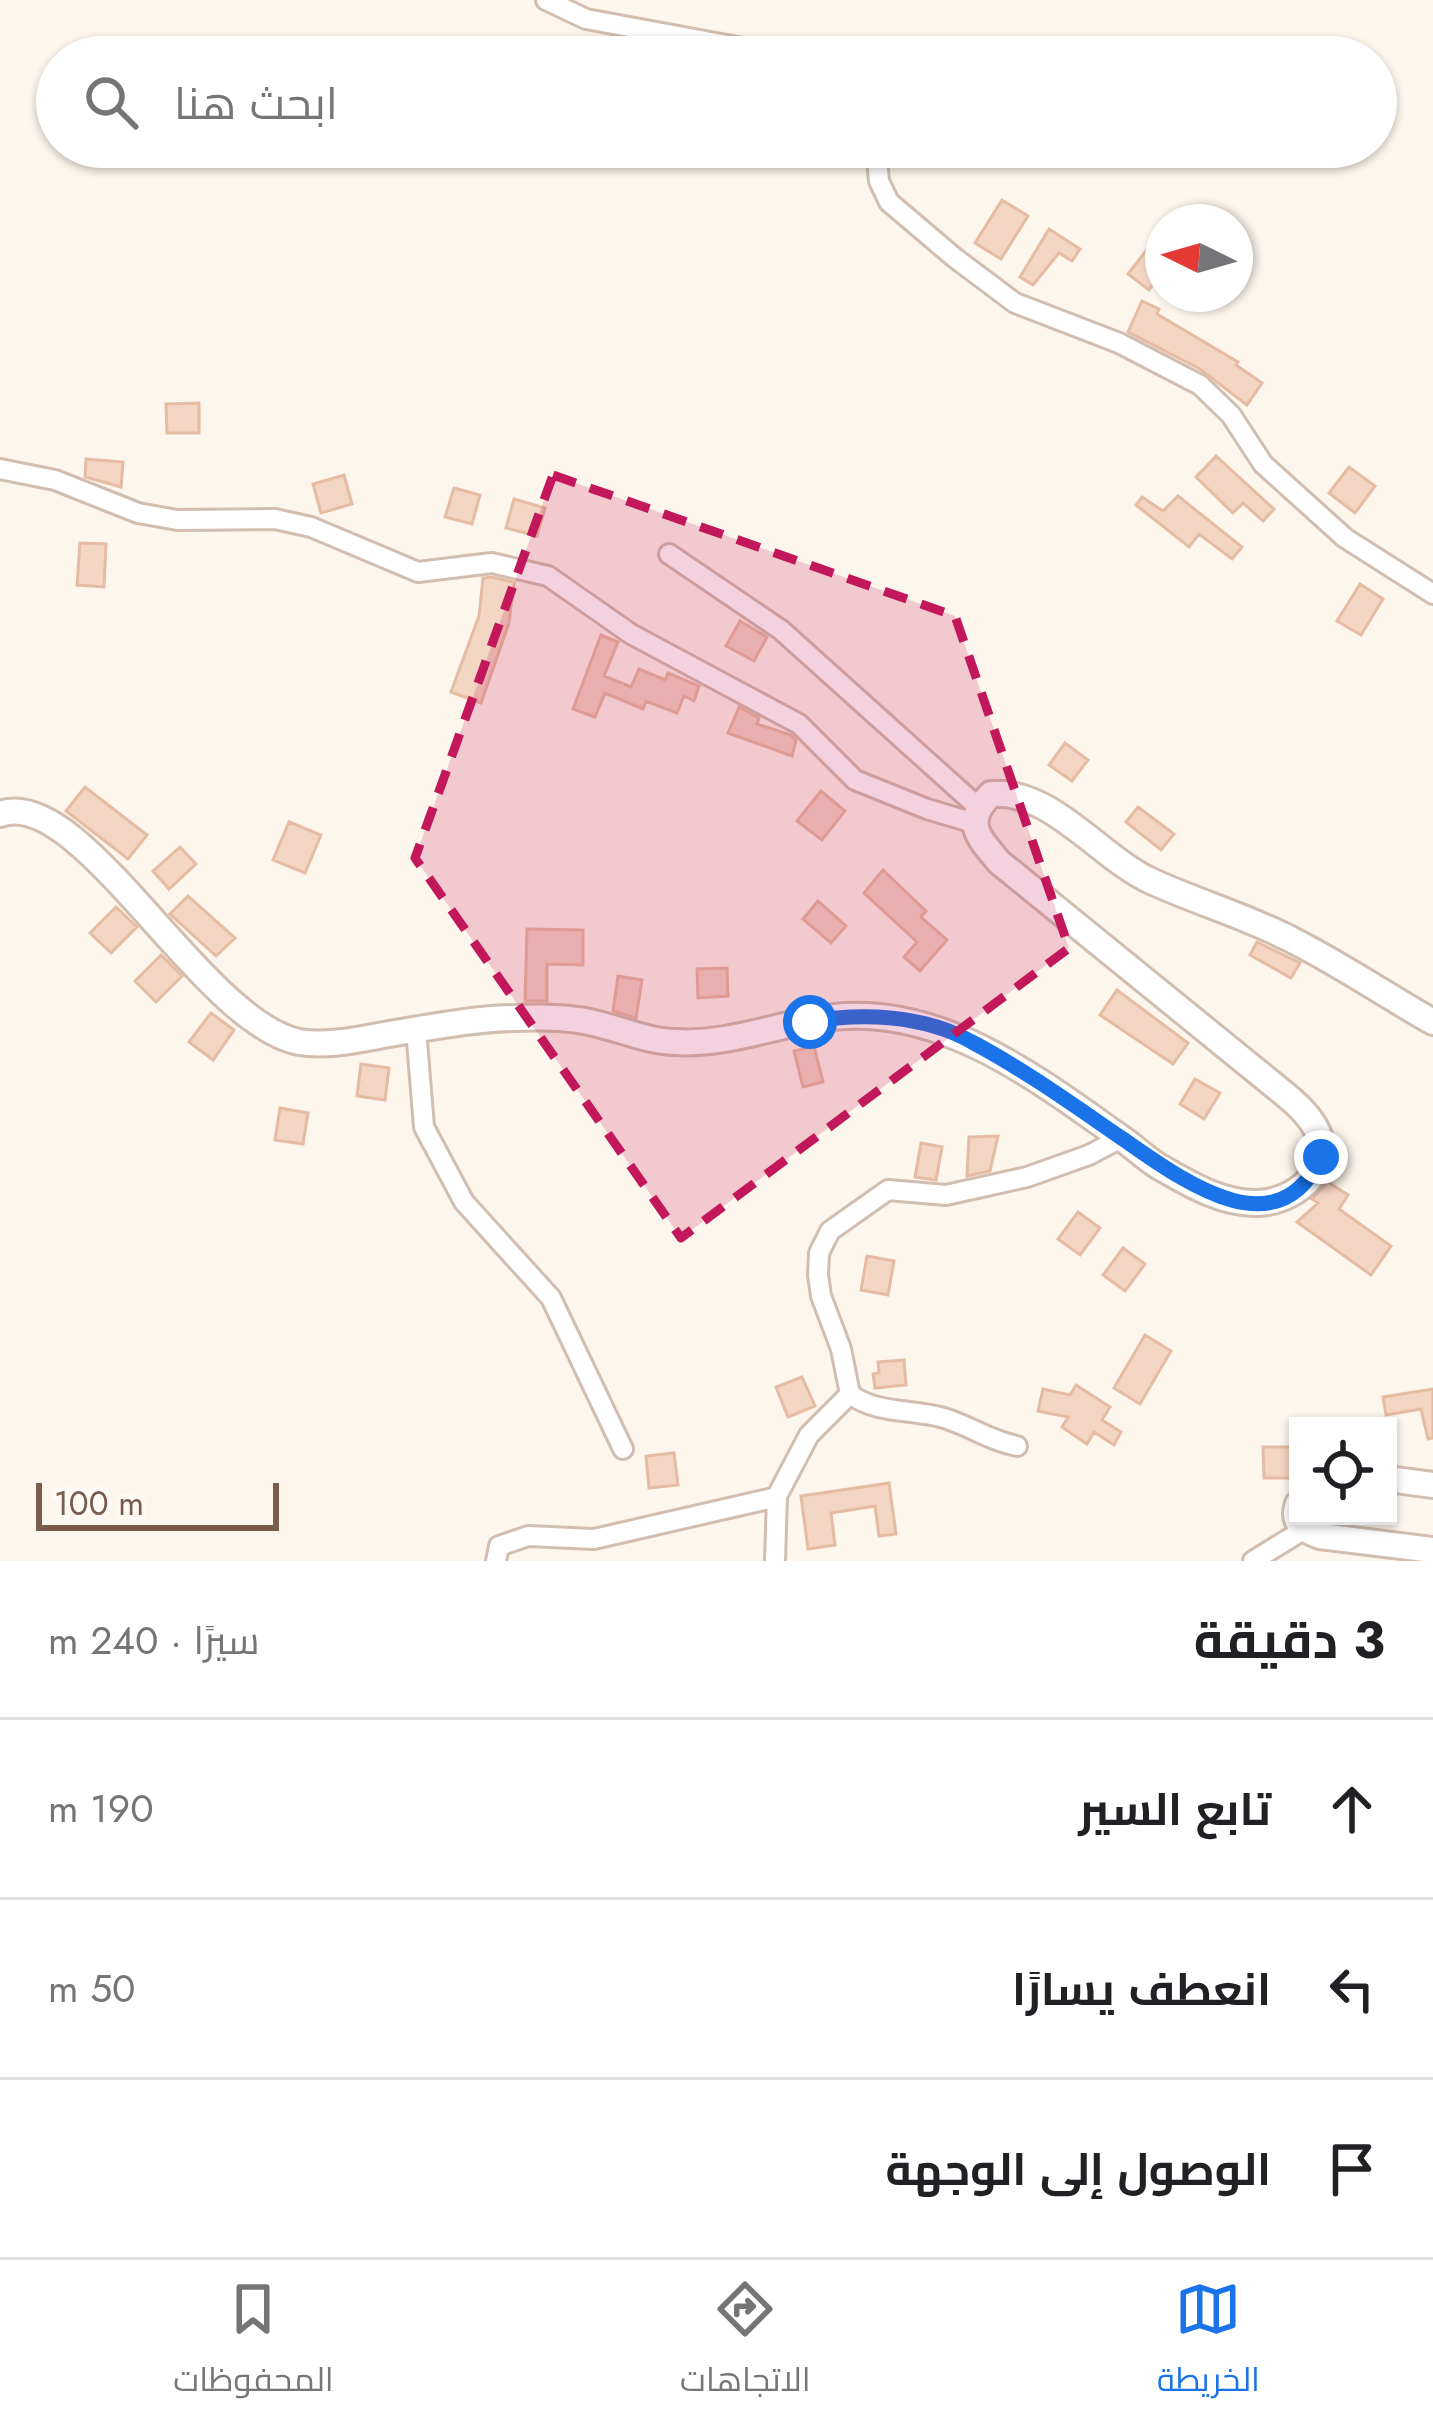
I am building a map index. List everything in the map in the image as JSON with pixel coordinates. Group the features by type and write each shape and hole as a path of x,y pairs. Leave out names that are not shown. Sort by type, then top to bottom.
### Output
{"street":[{"path":"546,0 586,19 678,36"},
{"path":"878,168 890,202 929,238 1015,303 1119,343 1200,385 1231,415 1263,464 1345,538 1433,594"},
{"path":"0,469 55,480 158,517 275,519 311,527 418,572 492,563 548,576 631,634 799,724 855,780 976,815"},
{"path":"0,814 20,810 34,814 80,841 212,986 250,1021 274,1035 304,1043 473,1020 578,1020 674,1042 772,1031 843,1016 884,1017 968,1039 1200,1190 1246,1202 1290,1196 1310,1181 1321,1157 1320,1135 1303,1111 999,862 981,841 976,815 781,630 669,554"},
{"path":"976,815 991,794 1012,793 1052,814 1147,879 1298,943 1433,1022"},
{"path":"416,1029 424,1127 464,1202 551,1298 623,1449"},
{"path":"850,1394 818,1275 819,1253 830,1231 888,1190 946,1195 1028,1178 1120,1138"},
{"path":"850,1394 872,1406 944,1418 979,1436 1017,1446"},
{"path":"776,1561 777,1497 809,1435 850,1394"},
{"path":"1397,1480 1433,1485"},
{"path":"496,1561 499,1546 528,1536 594,1539 777,1497"},
{"path":"1299,1525 1320,1536 1433,1550"},
{"path":"1253,1561 1303,1530"}],"highlighted area":[{"path":"553,475 955,616 1069,948 681,1238 415,858"}],"building":[{"path":"1002,200 1028,216 1001,259 975,243"},
{"path":"1049,229 1080,249 1072,261 1059,253 1033,285 1020,277"},
{"path":"1145,252 1145,287 1128,274"},
{"path":"1142,301 1145,312 1158,312 1238,362 1262,383 1247,405 1200,369 1128,332"},
{"path":"199,403 199,433 167,433 166,404"},
{"path":"1216,456 1274,509 1263,521 1243,503 1233,513 1196,477"},
{"path":"86,459 123,462 121,487 85,477"},
{"path":"1349,467 1375,486 1355,513 1329,493"},
{"path":"344,475 352,504 321,513 313,484"},
{"path":"454,488 480,495 472,524 445,517"},
{"path":"1178,496 1242,547 1232,559 1199,534 1189,547 1136,505 1142,497 1163,511"},
{"path":"514,499 545,508 537,536 506,528"},
{"path":"80,543 106,544 104,587 77,585"},
{"path":"483,578 514,582 509,623 481,703 451,692 479,616"},
{"path":"1360,584 1383,599 1361,635 1337,621"},
{"path":"740,621 767,637 754,661 726,646"},
{"path":"601,635 618,642 604,676 631,687 639,669 665,680 668,673 699,686 694,701 684,696 677,713 646,701 643,709 605,693 595,717 573,709"},
{"path":"739,707 759,718 757,724 791,735 796,740 792,756 728,733"},
{"path":"1065,743 1088,760 1072,781 1049,765"},
{"path":"85,787 147,835 128,859 66,811"},
{"path":"821,791 845,811 822,840 797,821"},
{"path":"1138,807 1174,834 1161,850 1126,822"},
{"path":"289,822 321,835 305,873 273,860"},
{"path":"180,847 196,864 169,889 153,871"},
{"path":"883,870 926,911 921,917 947,940 920,971 904,957 917,942 864,893"},
{"path":"188,896 235,938 216,956 170,914"},
{"path":"818,901 846,926 831,943 803,919"},
{"path":"116,907 137,927 111,953 90,933"},
{"path":"527,929 583,930 583,965 547,964 547,1001 525,1001"},
{"path":"1257,942 1300,963 1291,978 1250,955"},
{"path":"161,955 182,976 156,1002 135,981"},
{"path":"727,968 728,996 698,998 697,969"},
{"path":"618,976 642,980 636,1018 613,1011"},
{"path":"1117,990 1188,1043 1173,1064 1100,1015"},
{"path":"211,1013 234,1030 213,1060 189,1042"},
{"path":"814,1046 823,1082 803,1087 794,1051"},
{"path":"361,1064 389,1068 385,1100 357,1096"},
{"path":"1195,1079 1220,1093 1204,1119 1180,1104"},
{"path":"280,1108 308,1113 303,1144 275,1140"},
{"path":"998,1136 990,1171 967,1176 969,1137"},
{"path":"921,1143 942,1147 936,1180 915,1177"},
{"path":"1328,1182 1348,1195 1339,1209 1391,1246 1371,1275 1297,1222 1318,1203 1312,1199"},
{"path":"1078,1212 1100,1228 1080,1255 1058,1239"},
{"path":"1123,1248 1145,1264 1125,1291 1103,1275"},
{"path":"867,1256 894,1261 888,1295 861,1290"},
{"path":"1145,1335 1171,1351 1140,1404 1114,1388"},
{"path":"904,1360 906,1385 875,1388 878,1362"},
{"path":"802,1377 815,1406 788,1417 776,1387"},
{"path":"1076,1385 1110,1407 1102,1420 1121,1432 1114,1445 1094,1432 1087,1444 1062,1427 1068,1417 1038,1411 1043,1389 1070,1395"},
{"path":"1433,1389 1433,1438 1428,1439 1421,1409 1386,1415 1383,1397"},
{"path":"1263,1447 1289,1447 1289,1478 1264,1478"},
{"path":"674,1453 678,1485 649,1488 646,1456"},
{"path":"889,1483 896,1534 879,1536 875,1506 831,1513 835,1545 808,1549 801,1496"}],"route":[{"path":"810,1022 843,1016 884,1017 968,1039 1157,1166 1232,1201 1259,1203 1290,1196 1310,1181 1321,1157"}]}
